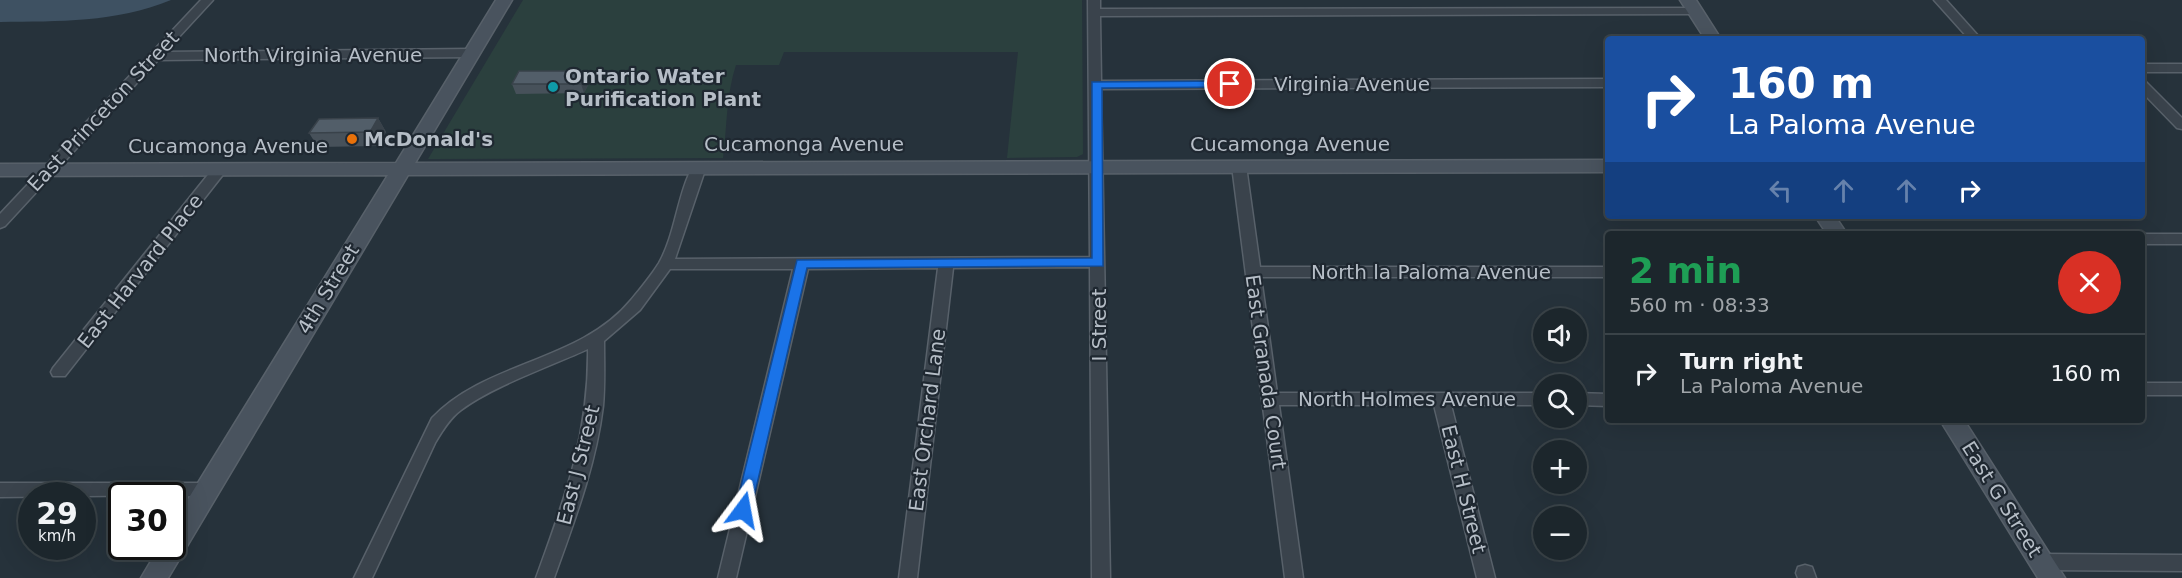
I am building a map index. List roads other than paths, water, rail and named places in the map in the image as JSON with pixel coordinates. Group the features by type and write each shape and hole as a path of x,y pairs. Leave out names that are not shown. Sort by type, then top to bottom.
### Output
{"street":[{"name":"East Princeton Street","path":"0,223 207,0"},
{"name":"4th Street","path":"154,578 504,0"},
{"path":"1940,0 1972,36"},
{"path":"1094,7 1692,6 1711,36"},
{"name":"I Street","path":"1094,7 1101,578"},
{"name":"North Virginia Avenue","path":"155,56 471,53"},
{"path":"2145,68 2182,68"},
{"name":"Virginia Avenue","path":"1096,85 1605,83"},
{"path":"2145,88 2182,125"},
{"name":"East Granada Court","path":"1239,166 1294,578"},
{"name":"Cucamonga Avenue","path":"0,170 1605,166"},
{"path":"363,578 438,423 454,406 476,393 596,339 636,306 666,264 699,167"},
{"name":"East Harvard Place","path":"59,372 220,169"},
{"path":"2145,239 2182,239"},
{"path":"666,264 1098,262"},
{"path":"727,578 802,263"},
{"name":"East Orchard Lane","path":"908,578 946,263"},
{"name":"North la Paloma Avenue","path":"1253,273 1605,272"},
{"name":"East J Street","path":"545,578 576,490 587,446 595,404 596,339"},
{"path":"2145,389 2182,389"},
{"name":"North Holmes Avenue","path":"1270,399 1533,399"},
{"name":"East H Street","path":"1441,399 1486,578"},
{"path":"1587,399 1605,400"},
{"name":"East G Street","path":"1954,423 2047,570"},
{"path":"0,490 207,490"},
{"path":"2047,570 2182,563"}],"water":[{"path":"0,0 171,0 150,8 108,17 65,21 0,22"}],"place":[{"name":"Ontario Water Purification Plant","path":"553,87"},
{"name":"McDonald's","path":"352,139"}]}
